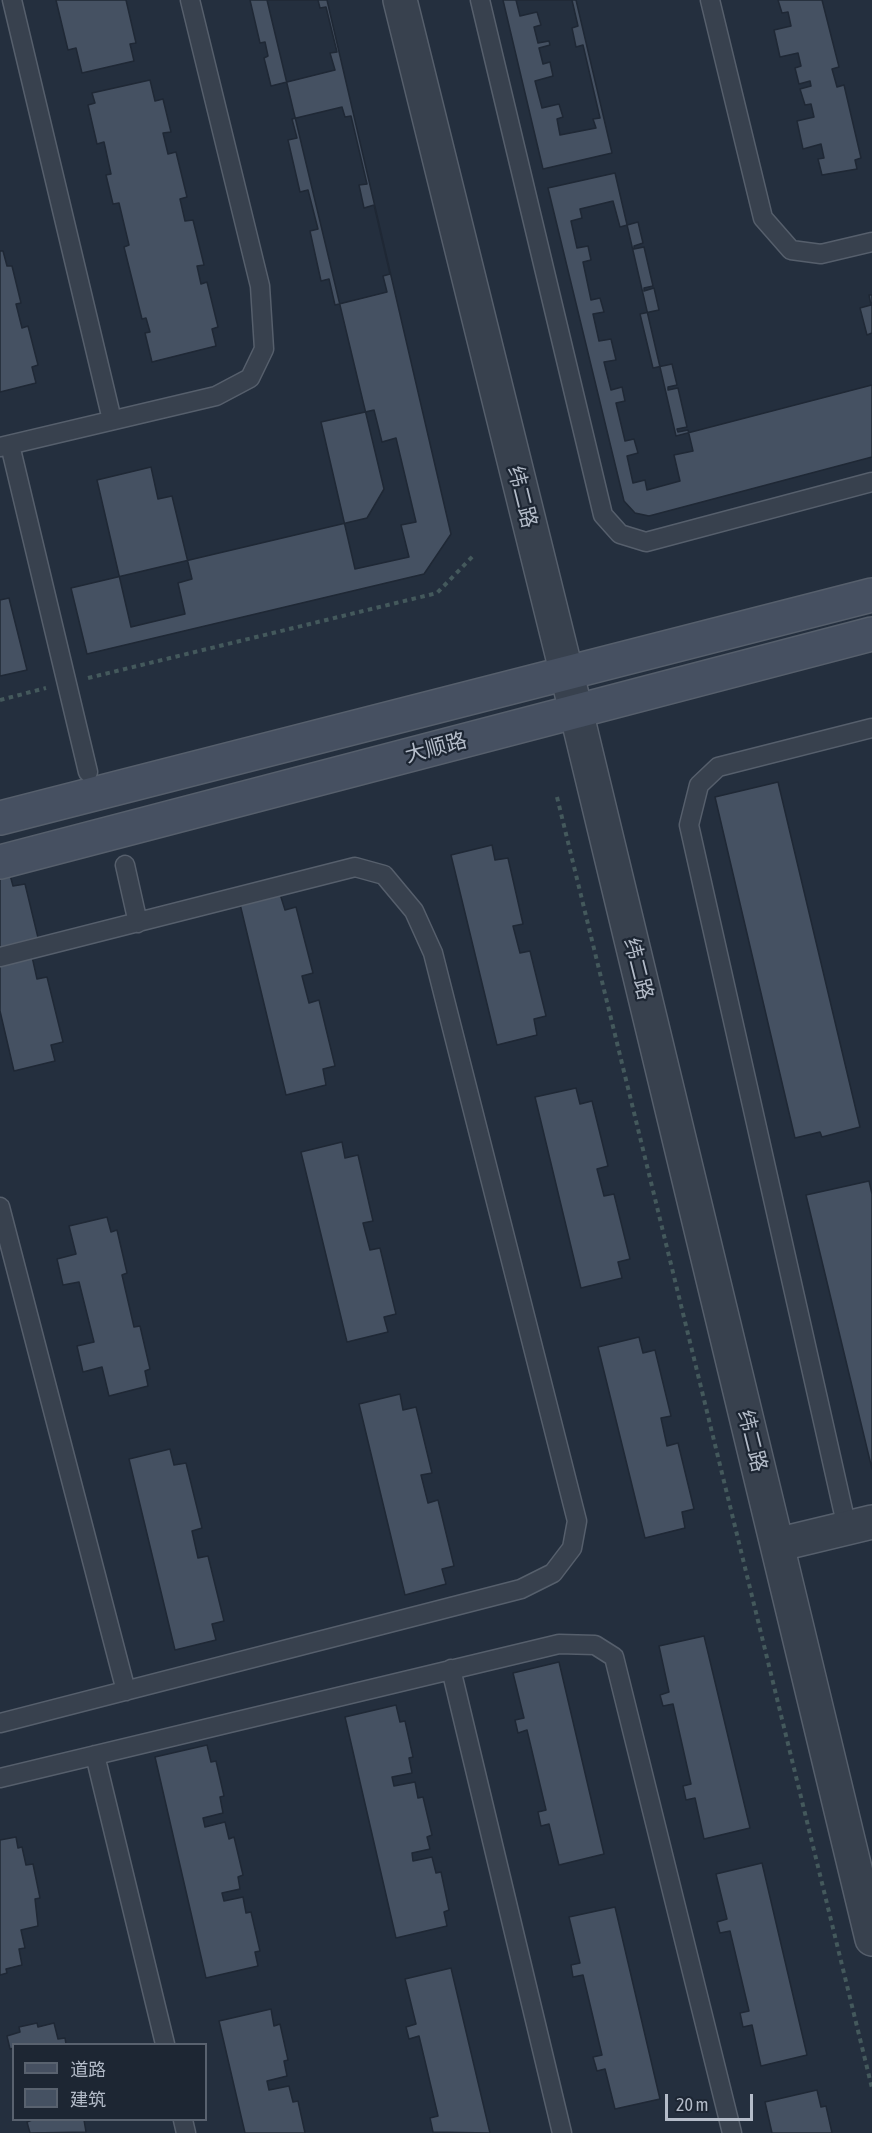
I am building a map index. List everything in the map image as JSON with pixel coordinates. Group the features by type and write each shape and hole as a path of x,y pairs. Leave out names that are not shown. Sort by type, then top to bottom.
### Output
{"street":[{"name":"纬二路","path":"400,0 576,711 872,1939"},
{"name":"大顺路","path":"0,818 872,596"},
{"name":"大顺路","path":"0,862 872,634"},
{"path":"793,1541 859,1525"}],"lane":[{"path":"12,0 112,420"},
{"path":"88,772 5,446 216,396 250,378 264,349 260,286 190,0"},
{"path":"480,0 603,515 620,534 646,542 872,482"},
{"path":"710,0 763,218 791,250 821,254 872,242"},
{"path":"859,1525 689,825 699,785 718,766 872,728"},
{"path":"125,865 138,922"},
{"path":"0,957 355,867 384,875 414,911 433,953 577,1521 572,1548 554,1573 520,1589 0,1723"},
{"path":"0,1208 126,1691"},
{"path":"0,1778 559,1644 595,1645 614,1657 732,2133"},
{"path":"451,1669 562,2133"},
{"path":"95,1755 165,2043"}],"path":[{"path":"80,680 436,593 474,555"},
{"path":"0,700 57,686"},
{"path":"557,796 872,2088"}],"building":[{"path":"56,0 126,0 136,43 130,44 134,61 82,73 76,48 68,50"},
{"path":"250,0 318,0 320,8 326,7 337,52 330,53 335,70 271,86 264,58 268,56 265,42 260,43"},
{"path":"267,0 327,0 451,534 424,574 87,654 71,588 367,518 384,489"},
{"path":"503,0 576,0 612,153 543,169"},
{"path":"516,0 572,0 578,26 572,28 576,47 583,45 600,118 593,119 596,128 560,135 557,119 563,117 559,104 542,108 535,81 553,76 550,62 543,64 539,48 550,45 549,41 538,43 534,27 541,25 537,12 520,16"},
{"path":"778,0 822,0 839,67 832,69 837,87 844,85 861,158 855,160 857,169 822,175 818,159 824,158 821,144 803,149 797,121 814,117 811,104 805,105 800,89 811,86 810,81 799,84 795,68 801,66 798,53 780,57 774,30 791,26 788,12 782,13"},
{"path":"150,80 155,101 163,99 171,132 163,133 168,154 176,152 187,197 180,199 185,221 193,220 204,265 197,266 201,284 207,282 218,327 212,329 216,346 152,362 145,333 150,332 146,318 142,319 124,247 129,245 119,203 113,204 106,175 111,174 104,142 97,144 88,105 95,103 92,93"},
{"path":"342,107 345,117 351,116 367,184 359,185 364,208 374,205 390,274 383,276 387,292 335,305 329,279 321,281 310,231 318,229 308,190 300,192 288,140 297,138 292,119"},
{"path":"615,173 676,436 872,385 872,457 649,516 635,513 624,501 548,188"},
{"path":"613,201 620,227 638,222 643,243 634,246 634,249 644,247 653,286 644,288 644,291 654,288 659,310 640,314 653,368 672,364 677,385 668,387 668,390 678,388 687,427 677,429 678,432 688,430 693,451 674,455 680,481 647,490 645,480 633,483 627,456 638,453 634,439 625,441 616,403 625,401 622,387 611,390 604,362 616,360 611,339 599,341 593,314 604,312 600,298 591,300 583,262 591,260 588,246 577,248 571,221 582,218 580,209"},
{"path":"0,251 3,251 7,266 12,266 21,303 16,304 22,328 28,326 38,365 32,367 36,383 0,392"},
{"path":"869,295 872,295 872,333 867,335 860,308 871,305"},
{"path":"374,410 382,442 396,438 416,522 401,525 409,557 355,569 321,422"},
{"path":"151,467 158,499 172,496 192,579 178,583 185,614 131,627 97,480"},
{"path":"9,598 27,670 0,676 0,600"},
{"path":"778,782 860,1127 822,1137 820,1132 795,1138 715,797"},
{"path":"492,845 495,860 508,858 523,924 513,926 520,953 530,951 546,1016 534,1019 537,1035 497,1045 451,855"},
{"path":"9,871 13,886 25,884 41,950 31,952 37,979 47,977 63,1042 51,1045 55,1061 14,1071 0,1011 0,873"},
{"path":"280,894 285,910 296,907 313,973 302,976 309,1003 319,1000 335,1066 323,1069 326,1085 286,1095 240,904"},
{"path":"576,1088 580,1104 592,1101 608,1166 597,1169 604,1196 614,1194 630,1259 618,1262 622,1278 581,1288 535,1097"},
{"path":"342,1142 345,1158 358,1155 373,1221 363,1223 370,1250 380,1248 396,1314 384,1317 388,1332 347,1342 301,1152"},
{"path":"869,1181 872,1194 872,1469 806,1195"},
{"path":"107,1217 111,1232 117,1230 127,1273 122,1275 134,1327 140,1326 150,1369 145,1371 148,1386 109,1396 102,1367 83,1372 77,1346 94,1342 79,1282 63,1285 57,1259 76,1254 69,1226"},
{"path":"639,1337 643,1353 655,1350 671,1416 661,1418 667,1446 678,1443 694,1509 682,1512 685,1528 645,1538 598,1347"},
{"path":"400,1394 403,1410 416,1407 432,1473 421,1475 428,1503 438,1500 454,1566 442,1569 446,1584 405,1595 359,1404"},
{"path":"170,1449 174,1465 186,1463 202,1528 192,1531 198,1558 208,1556 224,1621 212,1624 216,1640 175,1650 129,1459"},
{"path":"704,1636 750,1828 704,1839 695,1798 686,1800 683,1786 691,1784 673,1704 663,1706 660,1695 669,1692 659,1646"},
{"path":"559,1662 604,1854 559,1865 549,1824 541,1826 538,1812 546,1810 527,1730 518,1733 515,1720 524,1718 513,1673"},
{"path":"396,1705 400,1722 405,1721 413,1757 409,1758 412,1773 392,1777 394,1786 415,1782 418,1798 423,1797 432,1835 427,1837 430,1849 412,1853 413,1861 432,1857 436,1873 441,1872 449,1910 444,1912 447,1926 396,1938 345,1717"},
{"path":"207,1745 211,1762 216,1761 224,1796 220,1797 223,1813 203,1818 205,1827 225,1822 229,1839 234,1837 243,1875 238,1877 240,1889 222,1893 224,1901 243,1897 246,1913 251,1912 260,1951 255,1952 258,1966 206,1978 155,1757"},
{"path":"16,1837 18,1848 22,1847 26,1865 33,1864 40,1898 35,1899 38,1926 21,1930 25,1948 19,1949 22,1965 6,1969 7,1973 0,1975 0,1840"},
{"path":"762,1863 807,2055 761,2066 752,2025 743,2027 740,2013 749,2011 730,1931 720,1933 717,1922 727,1919 716,1874"},
{"path":"615,1907 660,2099 615,2109 605,2069 597,2071 593,2057 602,2055 583,1975 573,1977 571,1965 580,1963 569,1917"},
{"path":"451,1968 490,2133 433,2132 430,2118 438,2116 419,2036 409,2039 406,2027 416,2024 405,1979"},
{"path":"271,2009 274,2026 280,2024 288,2060 284,2061 287,2076 267,2081 269,2090 289,2086 293,2102 298,2101 305,2133 245,2133 219,2021"},
{"path":"37,2023 38,2027 54,2023 58,2039 65,2038 66,2043 12,2043 10,2049 7,2036 20,2032 19,2027"},
{"path":"817,2090 821,2107 826,2106 832,2133 772,2133 765,2102"},
{"path":"84,2121 86,2132 30,2133 27,2122"}]}
